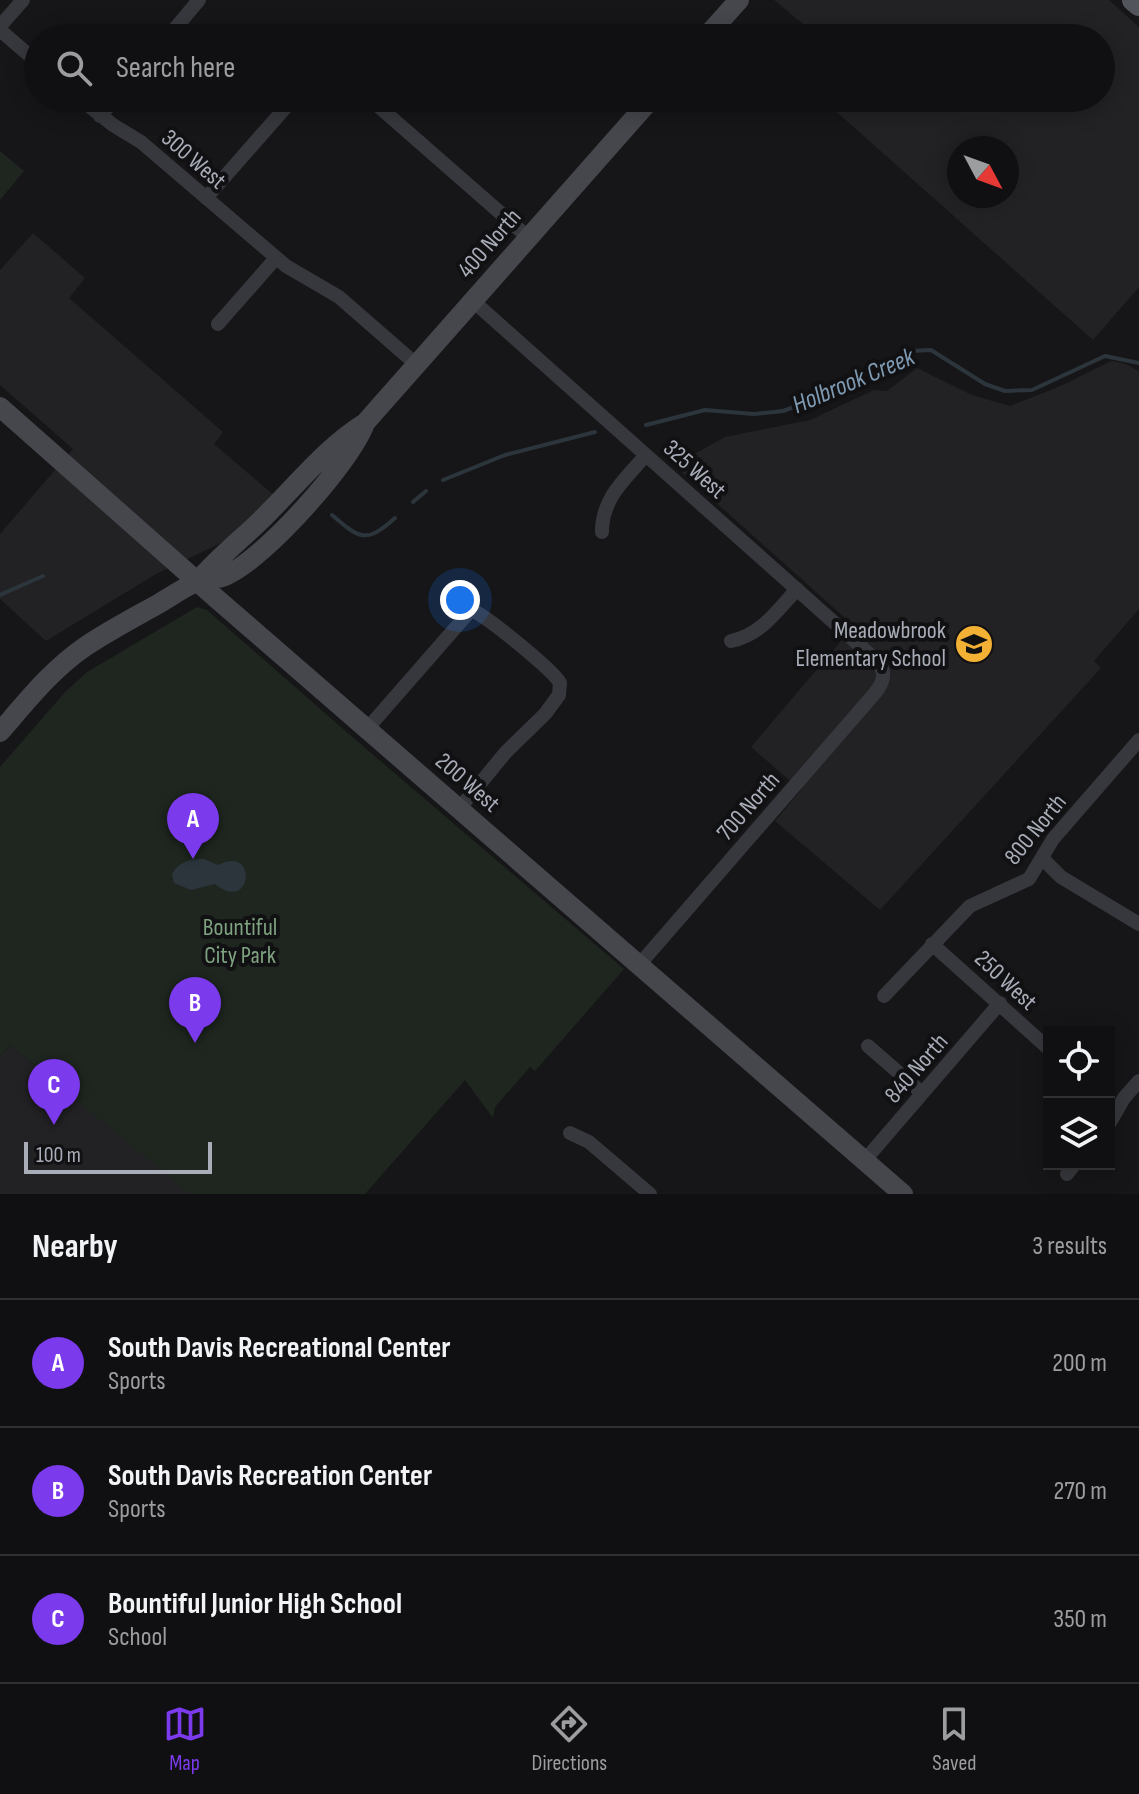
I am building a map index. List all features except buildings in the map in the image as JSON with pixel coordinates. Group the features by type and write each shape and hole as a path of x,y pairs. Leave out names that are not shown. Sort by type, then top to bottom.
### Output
{"main road":[{"path":"718,24 739,0"},
{"path":"1133,0 1139,5"},
{"name":"400 North","path":"0,732 39,687 71,657 198,581 226,576 269,543 343,463 356,445 365,423 640,112"},
{"name":"200 West","path":"0,407 903,1194"}],"street":[{"path":"23,0 0,28 24,50"},
{"path":"179,24 199,0"},
{"name":"300 West","path":"95,112 141,142 276,258 333,292 417,365"},
{"path":"100,116 104,112"},
{"path":"206,198 282,112"},
{"path":"385,112 529,238"},
{"path":"218,324 276,258"},
{"name":"325 West","path":"473,301 876,660 884,673"},
{"path":"602,532 602,514 609,498 646,455"},
{"path":"731,641 757,632 797,589"},
{"path":"367,729 471,610 482,613 515,643 551,669 560,683 555,701 506,752 459,809"},
{"name":"700 North","path":"639,965 875,693 884,673"},
{"name":"800 North","path":"884,996 970,906 1029,879 1053,839 1139,740"},
{"path":"1043,859 1061,877 1139,924"},
{"name":"250 West","path":"932,944 1043,1043"},
{"name":"840 North","path":"865,1160 1000,1003"},
{"path":"868,1046 922,1093"},
{"path":"1115,1104 1139,1081"},
{"path":"570,1133 589,1142 650,1194"}],"shaded area":[{"path":"774,0 1109,0 1139,27 1139,287 1093,340 837,112 1115,112 1115,24 803,24"},
{"path":"33,233 85,278 69,298 223,432 214,444 276,497 225,541 156,574 46,641 0,599 0,534 73,449 0,385 0,270"},
{"name":"Meadowbrook Elementary School","path":"1111,361 1139,371 1139,609 1094,661 1101,668 880,910 775,821 801,790 751,747 854,626 674,465 725,437 810,420 874,390 887,391 917,368 972,395 1010,406"},
{"path":"204,859 218,865 231,861 240,863 245,870 243,886 237,891 227,891 215,884 191,890 174,883 172,874 178,866 190,860"},
{"path":"10,1045 191,1194 0,1194 0,1057"}],"green space":[{"path":"0,151 24,171 0,200"},
{"name":"Bountiful City Park","path":"197,607 207,610 624,969 535,1071 530,1067 495,1107 493,1118 465,1080 365,1194 190,1194 10,1045 0,1057 0,767 65,692 87,672"}],"waterway":[{"name":"Holbrook Creek","path":"646,425 705,410 754,414 783,411 816,399 911,351 931,350 985,384 1005,391 1032,390 1105,356 1139,363"},
{"name":"Holbrook Creek","path":"443,480 505,455 595,432"},
{"path":"413,502 426,491"},
{"path":"332,515 363,535 377,532 395,518"},
{"name":"Holbrook Creek","path":"0,595 43,576"}],"place":[{"name":"Meadowbrook Elementary School","path":"974,644"},
{"name":"South Davis Recreational Center","path":"193,859"},
{"name":"South Davis Recreation Center","path":"195,1043"},
{"name":"Bountiful Junior High School","path":"54,1125"}]}
